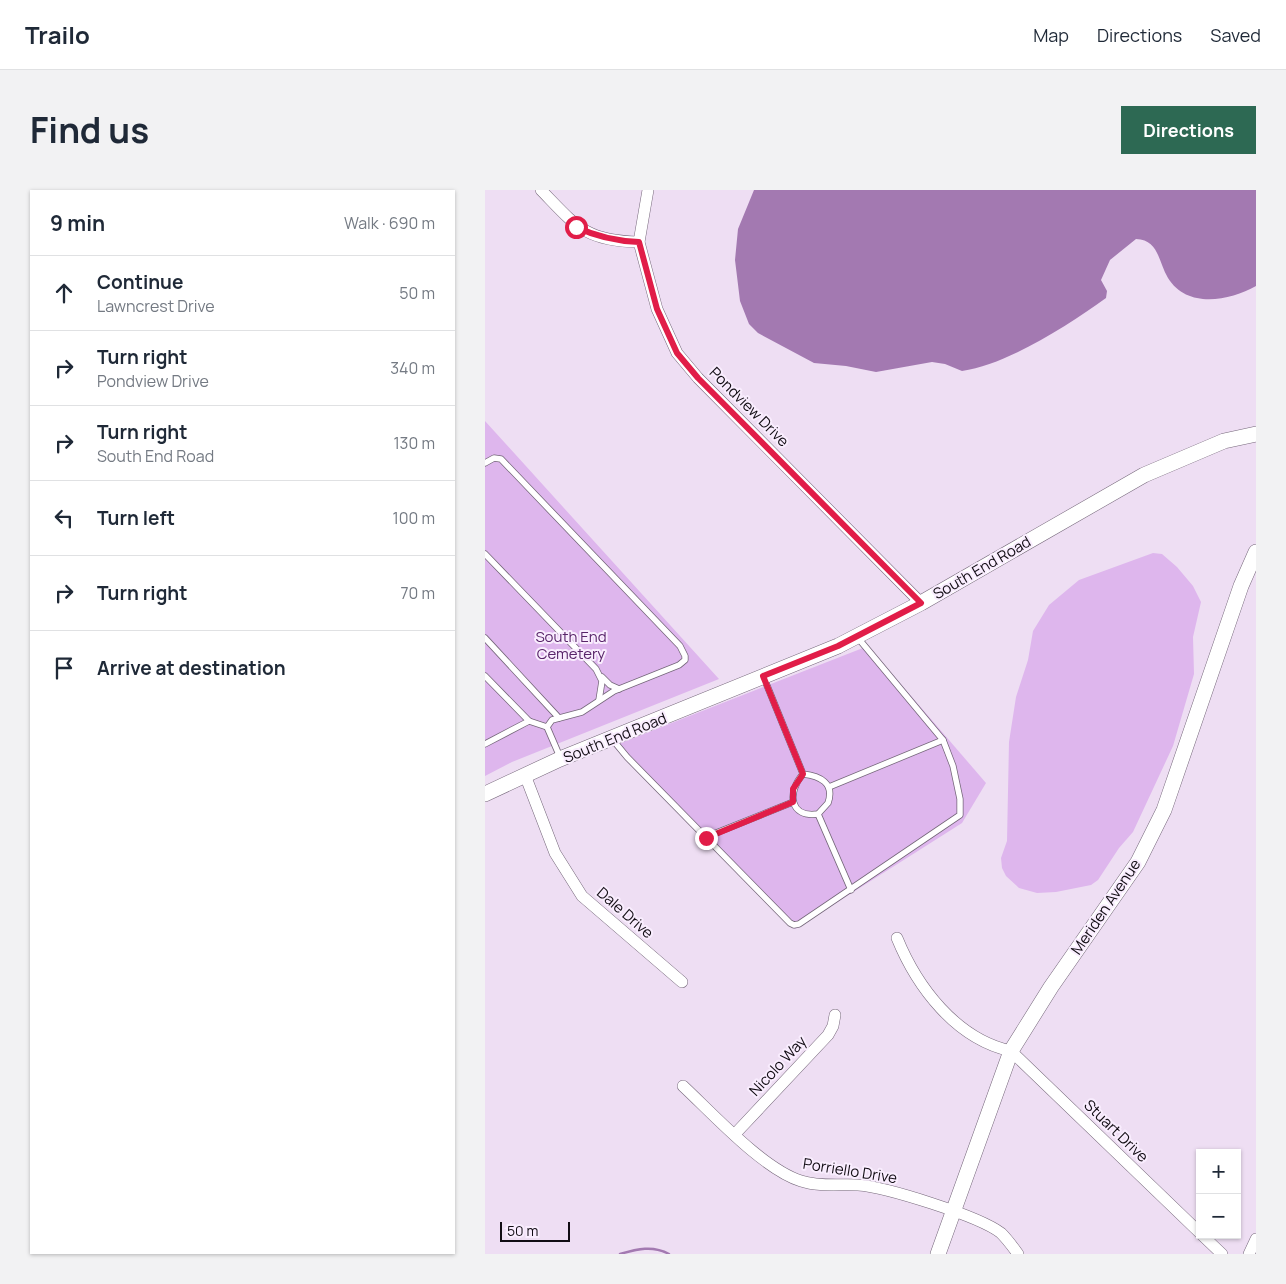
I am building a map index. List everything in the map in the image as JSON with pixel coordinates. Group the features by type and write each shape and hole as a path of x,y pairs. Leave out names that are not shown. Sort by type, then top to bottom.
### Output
{"street":[{"path":"541,190 576,227 595,236 618,241 639,242"},
{"name":"Pondview Drive","path":"648,190 639,242 657,309 677,353 698,378 921,603"},
{"name":"South End Road","path":"485,794 525,774 857,636 921,603 1144,475 1224,441 1256,434"},
{"name":"Meriden Avenue","path":"938,1254 1011,1052 1051,987 1138,862 1164,810 1241,586 1256,552"},
{"name":"Dale Drive","path":"525,774 555,853 582,896 682,982"},
{"path":"897,938 916,977 943,1010 966,1031 997,1048 1011,1052"},
{"name":"Nicolo Way","path":"735,1134 828,1035 833,1026 835,1015"},
{"name":"Stuart Drive","path":"1011,1052 1196,1229"},
{"name":"Porriello Drive","path":"683,1086 766,1162 801,1181 817,1184 873,1187 953,1212 987,1224 1001,1234 1018,1254"},
{"name":"Stuart Drive","path":"1206,1239 1221,1254"},
{"path":"1249,1254 1256,1239"}],"lane":[{"path":"485,463 494,458 501,459 684,651 685,660 679,665 619,690 599,700 583,712 552,720 547,727"},
{"path":"485,554 600,675 610,685 619,690"},
{"path":"613,739 627,757 793,925 799,924 960,816 960,799 953,766 943,740 857,636"},
{"path":"485,638 559,718"},
{"path":"599,700 602,687 600,675"},
{"path":"485,676 529,721 547,727 561,759"},
{"path":"763,676 803,774"},
{"path":"548,705 552,720"},
{"path":"485,744 529,721"},
{"path":"829,787 943,740"},
{"path":"803,774 816,776 825,781 829,787 831,794 829,804 818,814 805,814 793,802 793,789 803,774"},
{"path":"706,838 793,802"},
{"path":"818,814 851,890"}],"green space":[{"name":"South End Cemetery","path":"485,421 719,679 512,762 485,776"},
{"path":"1153,553 1162,554 1177,567 1193,586 1201,602 1193,637 1194,674 1173,746 1133,832 1119,848 1098,880 1091,885 1056,892 1037,893 1019,888 1006,876 1002,868 1001,858 1007,841 1009,742 1016,697 1028,660 1033,631 1049,605 1079,580"},
{"path":"868,646 986,783 962,823 795,929 613,746"}],"shaded area":[{"path":"754,190 1256,190 1256,286 1221,298 1197,298 1186,294 1176,288 1168,278 1154,247 1144,240 1136,239 1110,260 1101,280 1107,291 1106,298 1056,331 999,360 962,371 945,364 932,362 876,372 846,366 814,363 758,333 749,324 740,301 735,260 738,229"}],"waterway":[{"path":"620,1254 639,1249 651,1249 669,1254"}],"route":[{"path":"576,227 595,236 618,241 639,242 657,309 677,353 698,378 921,603 838,646 763,676 803,774 793,789 793,802 706,838"}]}
